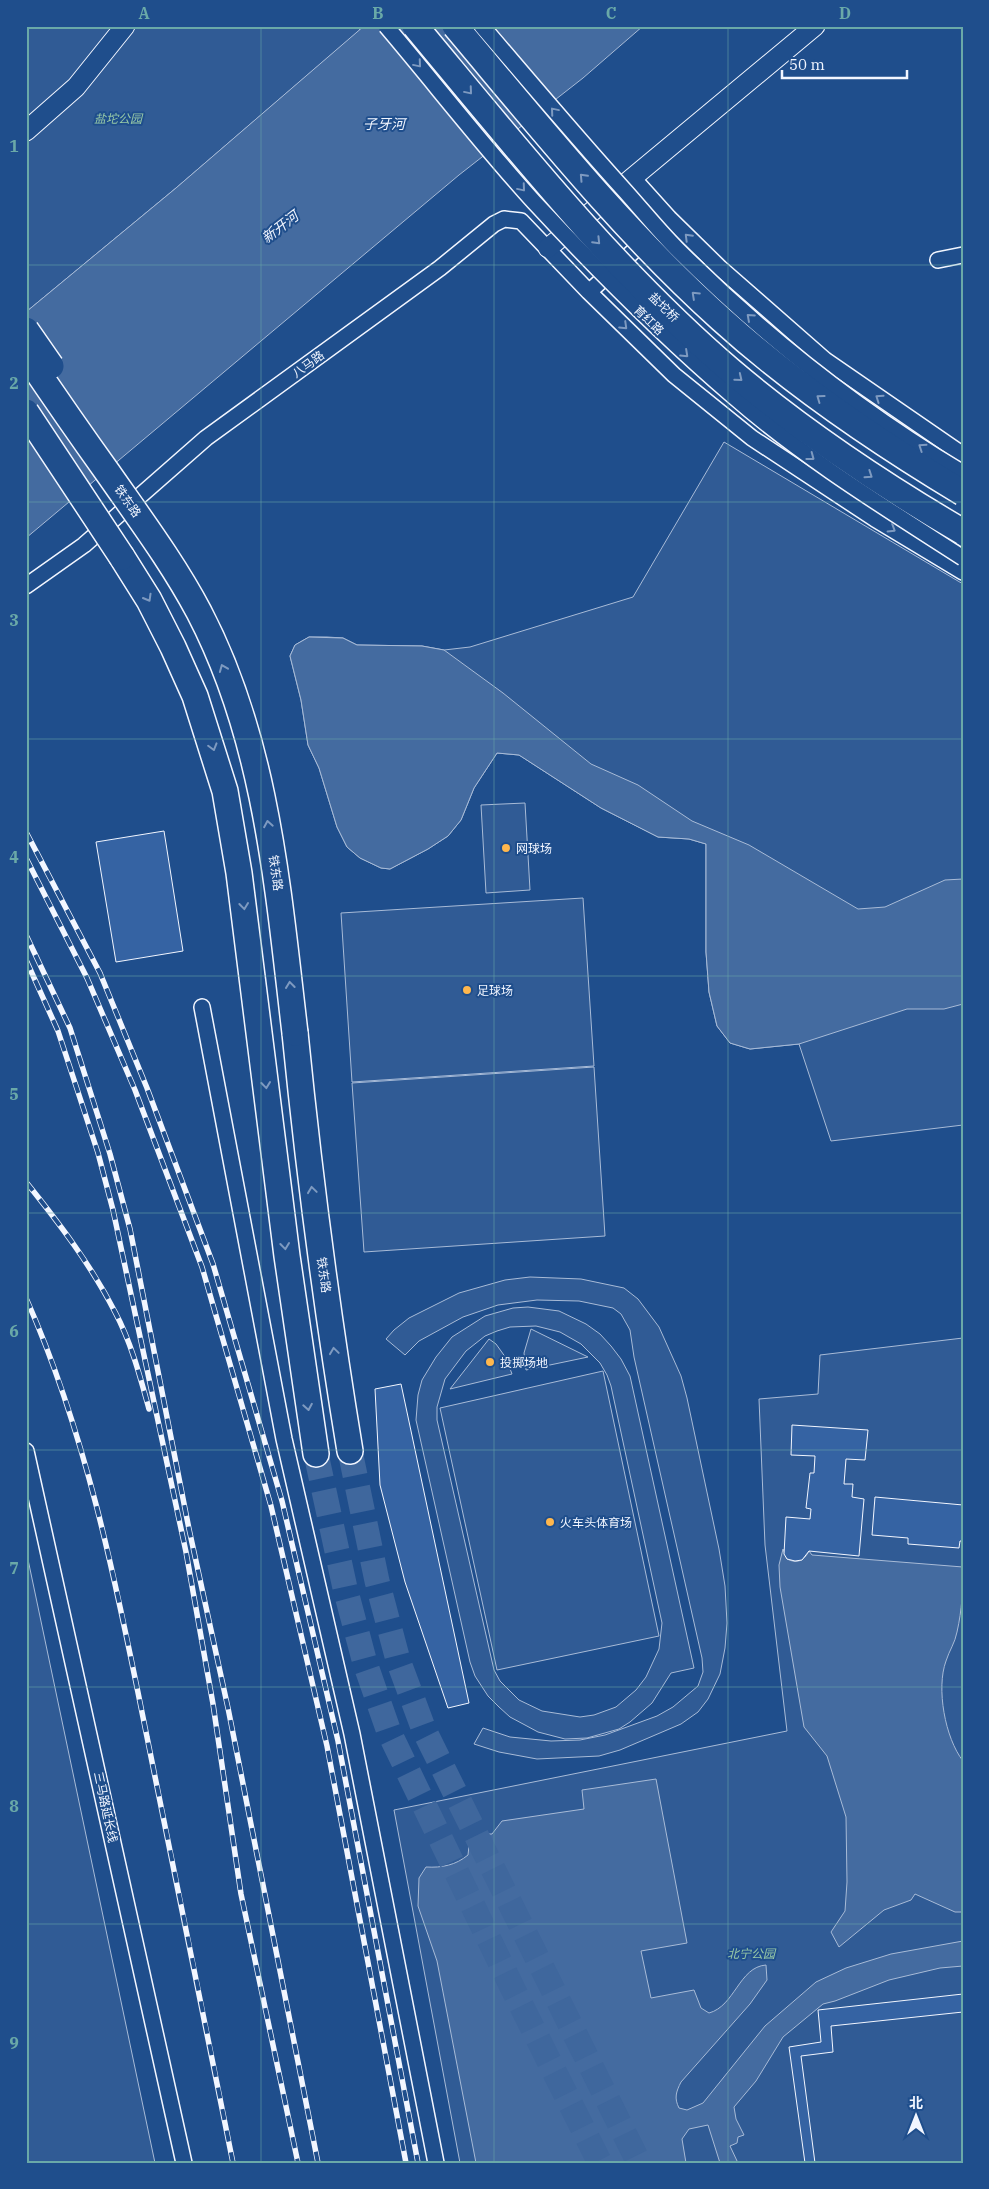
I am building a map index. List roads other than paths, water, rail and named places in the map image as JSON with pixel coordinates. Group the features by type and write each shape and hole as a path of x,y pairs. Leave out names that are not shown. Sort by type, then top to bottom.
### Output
{"highway":[{"name":"盐坨桥","path":"415,26 547,185 588,231 704,346 730,370 826,446 906,499 963,532"},
{"path":"455,26 568,160 670,271 721,319 790,377 899,454 963,493"},
{"path":"26,330 111,453 168,558"},
{"name":"铁东路","path":"26,356 168,558 200,614 222,663 256,768 269,826 276,873 296,1033 306,1146 334,1356 350,1451"},
{"path":"26,412 122,557 149,600 174,647 195,696 213,748 225,791 232,828 260,1036 290,1283 316,1454"},
{"path":"26,439 49,472 122,557"}],"street":[{"path":"26,131 76,87 125,26"},
{"name":"育红路","path":"386,26 534,201 632,304 685,354 734,398 841,479 963,558"},
{"path":"482,26 578,139 656,226 724,293 776,340 865,407 938,458 963,473"},
{"path":"548,248 815,26"},
{"path":"633,178 669,218 720,268 825,360 963,455"},
{"path":"589,292 669,218"},
{"name":"八马路","path":"26,586 84,545 206,438 440,268 494,224 504,219 521,220 589,292 674,375 752,438 876,519 963,572"},
{"path":"938,260 963,256"},
{"path":"202,1007 284,1439 352,1734 436,2163"},
{"name":"三马路延长线","path":"26,1451 184,2163"}],"water":[{"name":"子牙河","path":"364,26 643,26 583,78 459,175 26,538 26,312 176,188"},
{"path":"309,637 343,638 357,645 422,646 444,650 503,693 591,764 638,785 692,821 749,845 858,909 885,907 945,880 963,879 963,1004 944,1009 907,1009 799,1044 750,1049 730,1043 717,1026 709,992 706,952 706,844 689,839 658,837 601,808 519,755 497,753 474,788 461,820 448,836 428,849 390,869 381,868 360,858 347,847 337,827 319,768 308,745 301,700 290,656 295,645"},
{"path":"783,1549 787,1559 794,1561 805,1557 809,1551 812,1555 963,1567 959,1624 943,1672 942,1698 951,1739 963,1761 963,1912 955,1912 915,1894 911,1900 884,1910 839,1947 831,1932 845,1911 847,1882 846,1817 827,1756 804,1727 780,1587 779,1565"},
{"path":"656,1779 687,1943 641,1951 651,1998 694,1990 701,2008 709,2013 725,2003 749,1972 757,1967 766,1965 767,1980 750,2004 681,2082 676,2095 679,2108 687,2110 703,2103 765,2026 816,1982 846,1968 891,1954 963,1941 963,1966 940,1968 889,1980 823,2004 783,2037 756,2081 734,2107 736,2119 744,2135 738,2137 737,2143 730,2146 738,2163 720,2163 708,2125 689,2129 682,2139 686,2163 476,2163 437,1961 418,1906 419,1878 426,1867 448,1865 468,1855 469,1846 483,1834 492,1834 502,1821 584,1809 582,1790"}],"tunnel":[{"path":"350,1451 377,1581 398,1660 424,1730 639,2163"},
{"path":"316,1454 345,1588 365,1663 389,1732 511,1985 600,2163"}],"railway":[{"path":"26,832 100,973 147,1088 213,1264 282,1501 338,1741 418,2163"},
{"path":"26,858 87,978 135,1090 202,1267 271,1506 327,1746 406,2163"},
{"path":"26,935 70,1028 110,1154 130,1229 189,1529 228,1708 318,2163"},
{"path":"26,960 58,1031 98,1153 113,1210 186,1552 213,1704 241,1894 298,2163"},
{"path":"26,1182 74,1245 106,1295 121,1323 139,1372 149,1409"},
{"path":"26,1298 48,1351 67,1405 84,1459 112,1570 233,2163"}],"place":[{"name":"网球场","path":"506,848"},
{"name":"足球场","path":"467,990"},
{"name":"投掷场地","path":"490,1362"},
{"name":"火车头体育场","path":"550,1522"}],"park label":[{"name":"盐坨公园","path":"118,118"},
{"name":"北宁公园","path":"751,1953"}],"water label":[{"name":"新开河","path":"280,227"}]}
